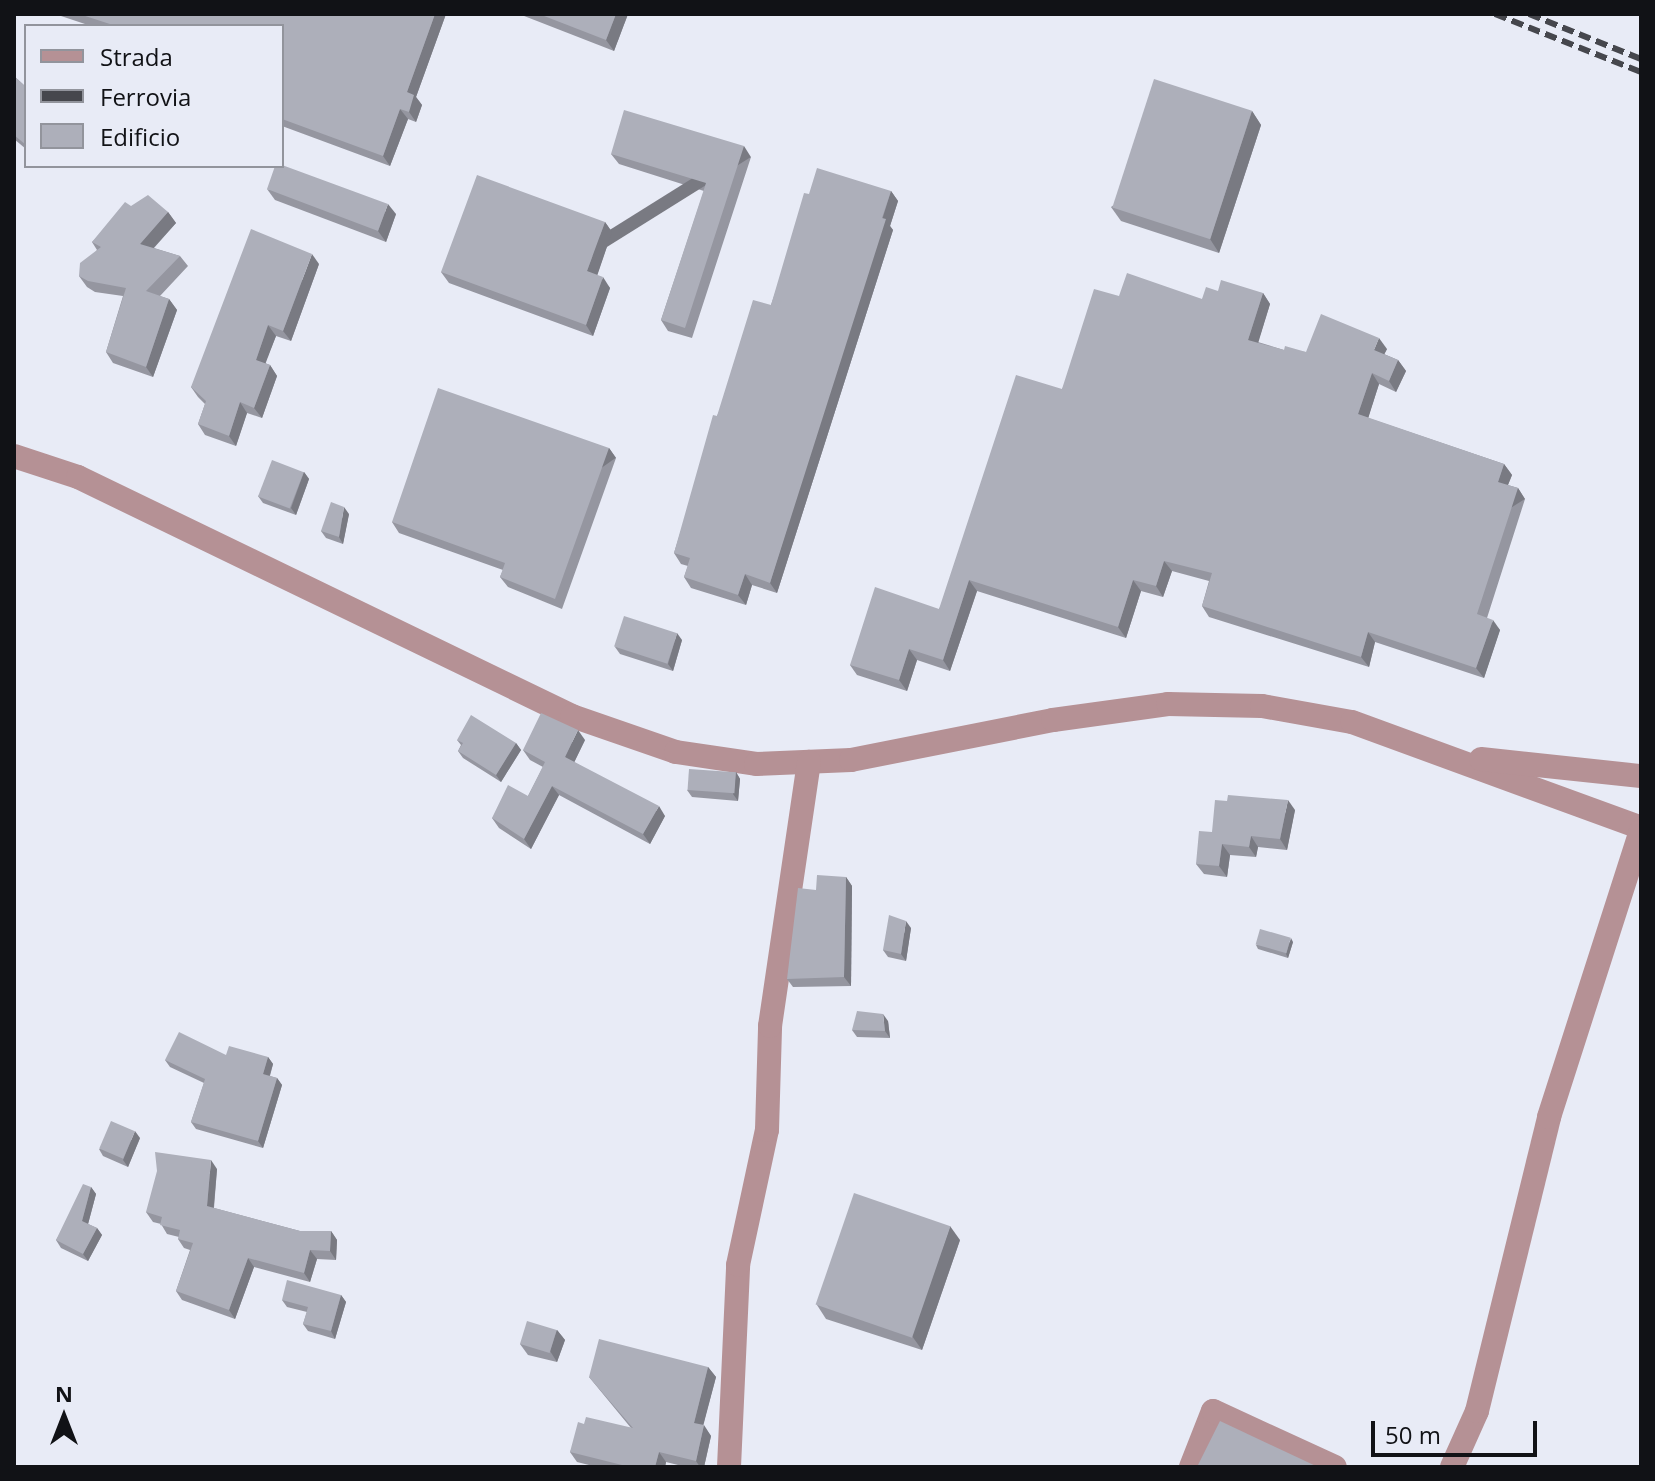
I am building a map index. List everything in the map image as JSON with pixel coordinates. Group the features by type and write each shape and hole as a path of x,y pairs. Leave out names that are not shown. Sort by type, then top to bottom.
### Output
{"street":[{"path":"14,456 78,477 572,716 676,752 756,764 851,760 1053,720 1168,704 1262,706 1352,722 1641,830 1553,1103 1477,1411 1452,1467"},
{"path":"1447,755 1641,776"},
{"path":"729,1467 738,1265 767,1130 770,1026 809,762"},
{"path":"1191,1467 1213,1411 1335,1467"}],"building":[{"path":"79,14 435,14 407,92 414,95 409,112 400,109 383,156 284,120 284,24 110,24"},
{"path":"539,14 616,14 606,40"},
{"path":"14,76 24,85 24,143 14,135"},
{"path":"1154,79 1252,111 1210,239 1112,207"},
{"path":"624,110 744,146 685,328 661,320 706,183 611,154"},
{"path":"284,166 388,204 378,231 267,189 274,168"},
{"path":"817,168 891,191 882,218 886,219 770,583 745,574 738,595 684,577 690,558 674,553 713,415 717,416 753,300 771,305 804,193 809,194"},
{"path":"477,175 605,222 587,271 603,277 586,325 441,272"},
{"path":"148,195 168,212 140,244 180,256 146,291 169,299 146,367 106,352 126,288 88,281 79,276 80,263 101,247 92,242 125,202 131,206"},
{"path":"251,229 312,254 283,331 268,325 256,360 270,365 254,408 240,402 229,436 198,424 206,401 191,387"},
{"path":"1127,273 1202,299 1206,287 1218,291 1221,280 1263,293 1248,340 1284,350 1285,346 1306,352 1321,314 1379,338 1374,350 1398,360 1389,381 1372,373 1358,414 1504,464 1498,482 1518,488 1477,614 1493,620 1476,668 1368,632 1361,657 1202,606 1212,573 1164,561 1156,586 1133,580 1118,627 969,580 943,660 909,649 899,680 850,665 875,587 939,609 1016,375 1062,389 1094,289 1119,296"},
{"path":"438,388 609,448 555,599 500,577 505,563 392,522"},
{"path":"272,460 304,472 290,509 258,496"},
{"path":"331,502 344,507 339,537 321,531"},
{"path":"624,616 677,633 667,664 614,646"},
{"path":"541,713 578,730 565,757 659,806 643,834 552,786 524,839 492,818 508,785 528,796 545,762 523,750"},
{"path":"471,715 516,743 496,775 458,751 463,743 457,740"},
{"path":"689,769 736,772 734,793 688,790"},
{"path":"1228,795 1288,800 1280,839 1251,836 1249,847 1222,844 1219,866 1196,864 1199,831 1212,832 1215,800 1227,801"},
{"path":"817,875 846,877 844,977 787,979 798,888 816,890"},
{"path":"889,915 906,921 901,954 883,950"},
{"path":"1260,929 1291,938 1286,953 1256,944"},
{"path":"857,1011 883,1014 885,1031 852,1030"},
{"path":"179,1032 226,1055 229,1046 268,1057 263,1074 277,1078 258,1141 191,1122 205,1079 165,1060"},
{"path":"111,1121 135,1131 123,1159 99,1149"},
{"path":"155,1152 211,1160 207,1206 300,1231 331,1231 330,1251 310,1250 304,1273 248,1258 229,1310 176,1291 193,1243 178,1239 180,1230 160,1225 162,1217 146,1212 157,1171"},
{"path":"83,1184 91,1187 82,1221 97,1228 83,1254 56,1240"},
{"path":"854,1193 950,1226 912,1338 816,1305"},
{"path":"287,1280 341,1295 331,1331 303,1324 308,1307 282,1300"},
{"path":"527,1321 557,1330 550,1353 520,1344"},
{"path":"599,1339 708,1367 694,1423 704,1425 696,1461 659,1452 655,1467 630,1467 570,1452 578,1422 584,1424 586,1417 633,1428 589,1377"},
{"path":"1220,1421 1318,1467 1197,1467"}],"railway":[{"path":"1495,14 1641,72"},
{"path":"1529,14 1641,59"}]}
